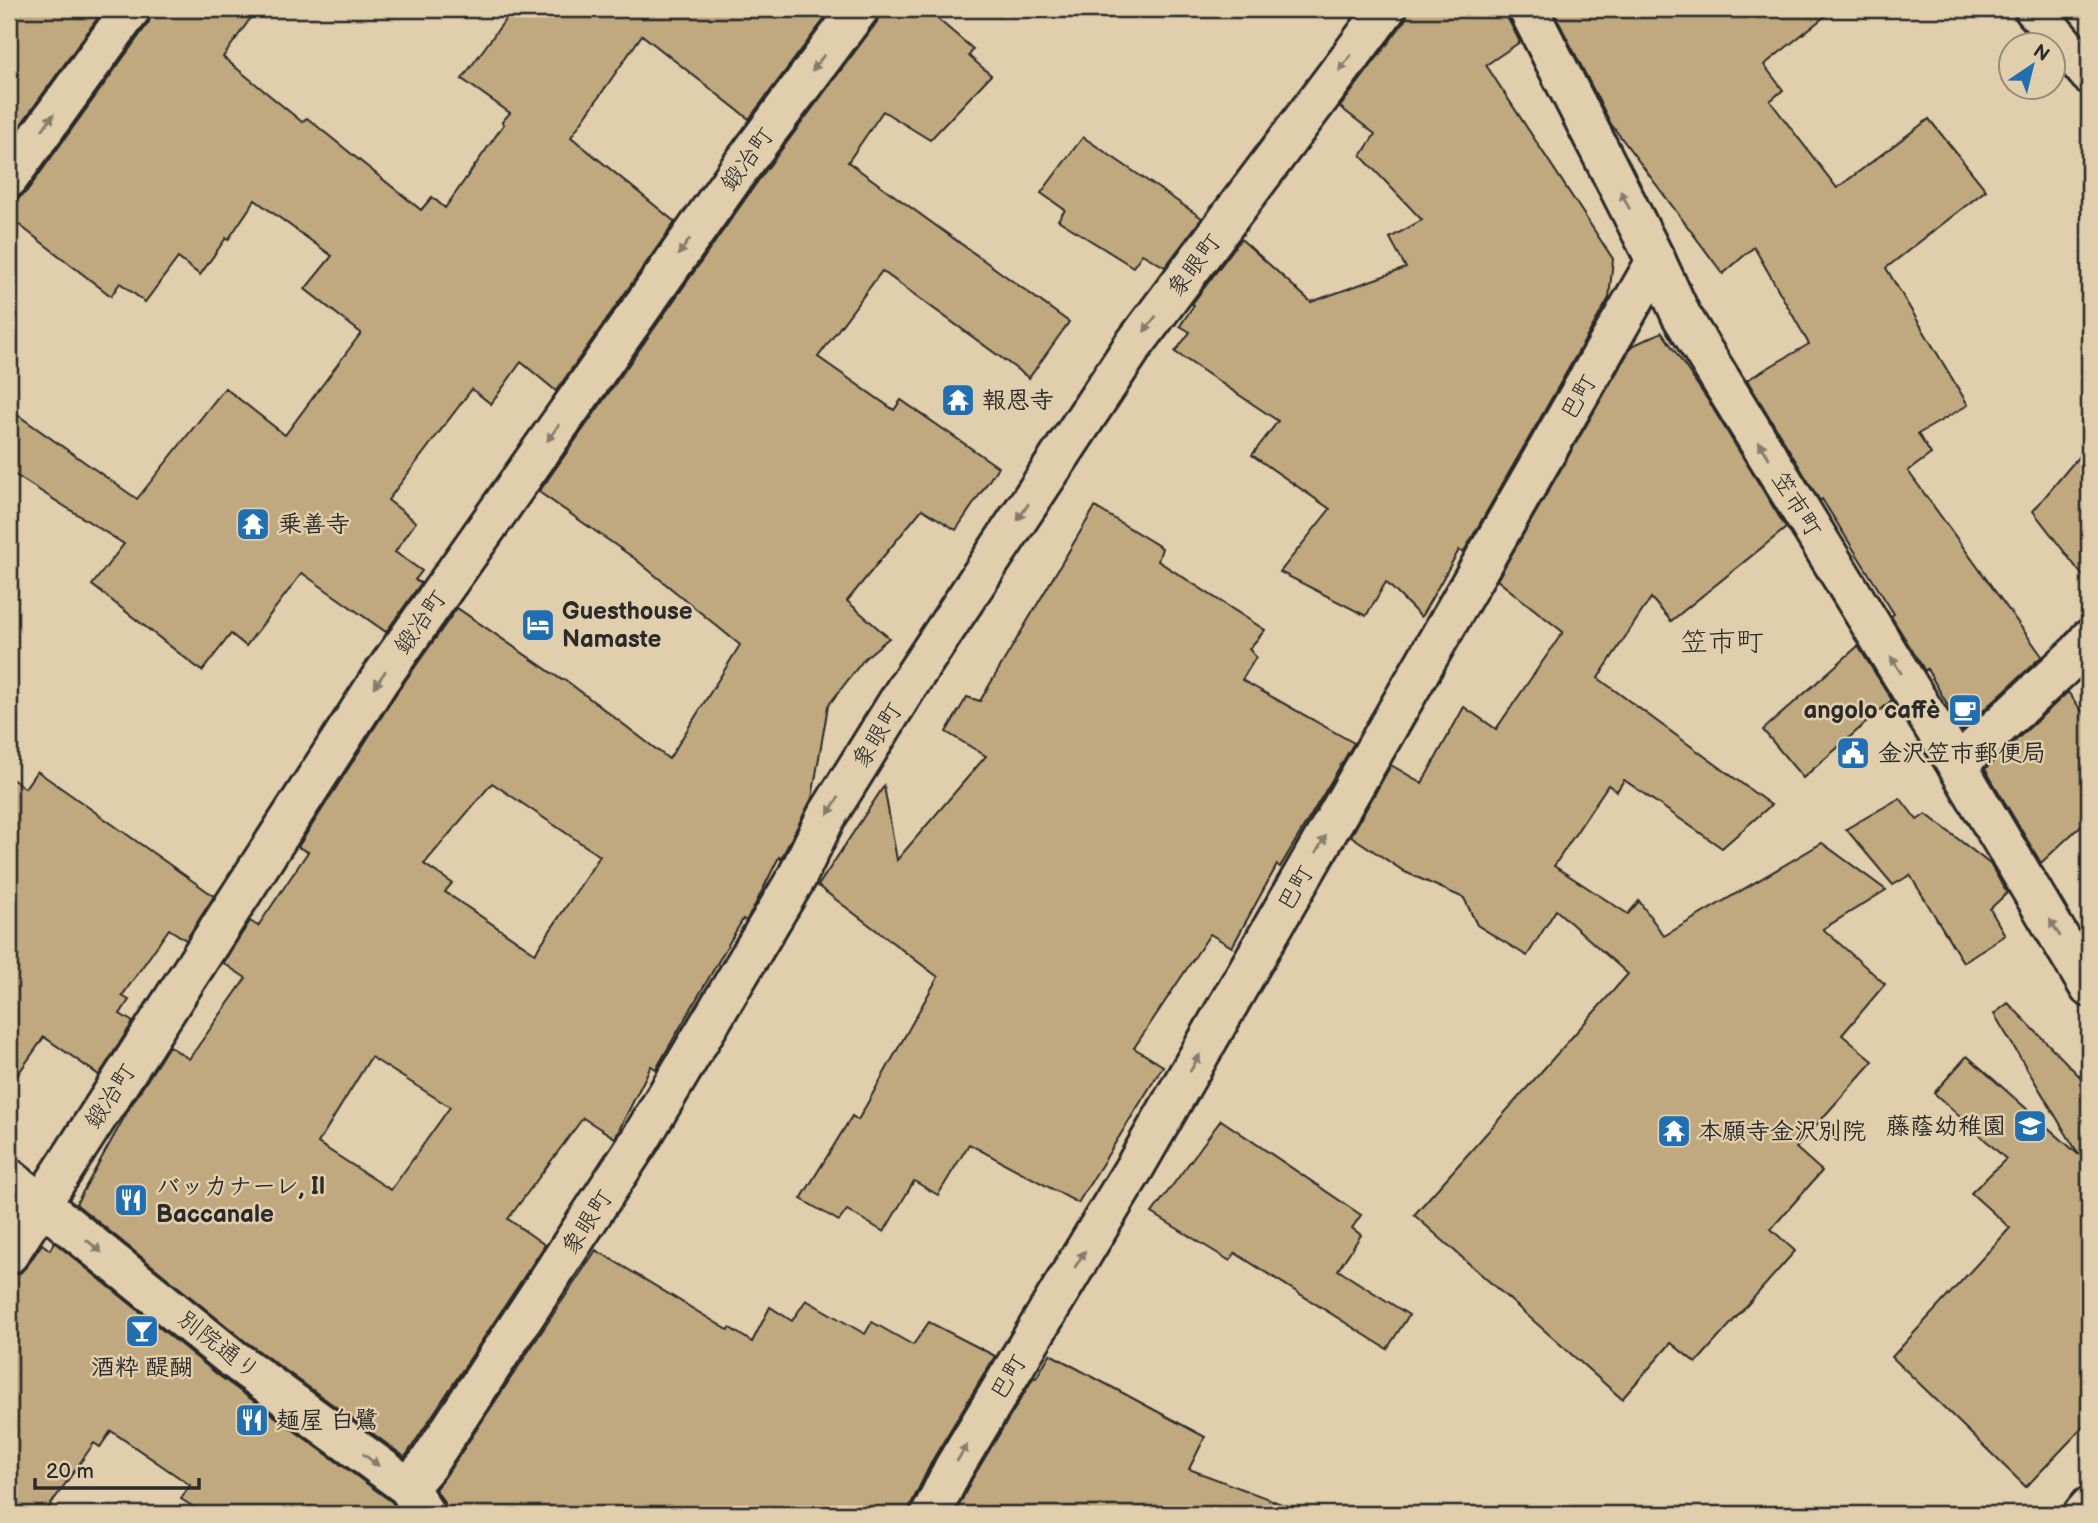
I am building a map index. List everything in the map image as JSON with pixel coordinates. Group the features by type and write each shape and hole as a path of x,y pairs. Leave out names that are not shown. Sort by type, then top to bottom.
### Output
{"street":[{"path":"9,178 131,9"},
{"name":"鍛冶町","path":"9,1254 380,679 740,168 859,9"},
{"name":"象眼町","path":"414,1504 427,1465 640,1140 797,877 825,819 915,675 1133,346 1386,9"},
{"name":"笠市町","path":"1528,9 1681,315 1957,765 2089,988"},
{"path":"2034,9 2089,74"},
{"name":"巴町","path":"931,1514 953,1469 1136,1165 1656,261"},
{"path":"1957,765 2089,639"},
{"name":"別院通り","path":"9,1178 414,1504"},
{"path":"2083,1514 2089,1507"}],"building":[{"path":"9,9 104,9 9,141"},
{"path":"152,9 257,9 223,57 302,122 307,118 421,210 432,197 445,208 510,113 462,79 513,9 832,9 749,119 642,35 571,137 675,222 556,391 521,362 491,404 472,389 388,500 416,522 395,552 422,571 415,580 421,583 386,632 302,573 246,646 231,634 202,671 92,585 124,544 9,471 9,409 137,499 225,388 285,435 361,333 305,289 332,256 255,200 200,275 178,258 145,302 120,283 111,296 9,217 9,200 19,198 27,191 149,22"},
{"path":"880,9 926,9 973,49 969,56 991,75 930,140 883,111 848,162 1069,322 1029,378 882,271 818,357 894,410 901,400 998,467 956,530 922,509 847,601 889,638 865,658 828,706 812,798 781,859 779,857 746,921 743,919 656,1069 651,1066 615,1138 583,1118 508,1219 545,1245 405,1457 245,1341 76,1204 130,1107 169,1046 189,1059 246,978 223,963 250,921 258,926 308,852 298,847 398,691 457,608 564,679 669,759 740,645 634,558 539,492 758,181 877,22","holes":["492,783 600,856 535,953 445,892 452,883 424,864","371,1057 450,1107 391,1190 318,1143"]},
{"path":"1410,9 1506,9 1520,42 1486,65 1613,259 1609,298 1463,553 1459,550 1421,617 1386,582 1366,616 1280,572 1330,509 1252,455 1278,421 1175,352 1190,332 1180,326 1194,305 1192,304 1241,239 1311,302 1406,268 1390,238 1422,220 1361,156 1375,134 1340,107 1404,22"},
{"path":"1552,9 1834,9 1764,65 1783,90 1770,101 1837,188 1929,119 1986,190 1886,268 1968,405 1918,434 1931,454 1908,471 2042,656 1962,730 1927,669 1925,671 1891,616 1894,614 1822,499 1820,501 1747,380 1809,344 1754,247 1723,274 1611,124"},
{"path":"1083,137 1202,218 1165,267 1142,254 1133,267 1058,220 1065,210 1041,193"},
{"path":"1662,332 1709,402 1786,528 1671,621 1651,598 1598,678 1771,805 1722,848 1624,780 1617,791 1608,785 1554,866 1628,914 1639,901 1664,936 1822,843 1886,890 1823,929 1885,984 1842,1035 1873,1061 1796,1148 1822,1171 1771,1229 1795,1251 1696,1363 1671,1343 1622,1399 1414,1215 1628,974 1556,910 1527,956 1477,925 1464,898 1405,872 1351,836 1391,765 1422,783 1464,707 1496,729 1563,632 1497,580 1632,346"},
{"path":"2089,444 2089,584 2033,511"},
{"path":"1095,507 1162,548 1158,561 1265,630 1249,649 1256,657 1242,680 1354,743 1280,867 1277,865 1232,947 1210,934 1134,1048 1163,1066 1078,1203 969,1144 938,1195 914,1181 884,1232 847,1210 839,1221 801,1199 852,1116 858,1120 938,977 818,886 884,786 897,860 986,756 946,732 967,697 980,701"},
{"path":"1858,646 1892,700 1803,778 1763,730"},
{"path":"2068,692 2089,721 2089,818 2041,863 1985,769"},
{"path":"37,771 214,896 186,940 169,929 122,996 129,1000 120,1014 133,1022 99,1075 44,1037 9,1087 9,777 25,788"},
{"path":"1900,798 1917,820 1926,814 1990,864 2007,893 1990,909 2005,935 1963,962 1910,875 1893,885 1846,829"},
{"path":"2008,1003 2089,1086 2089,1421 2026,1487 1892,1357 2010,1228 1971,1193 2006,1159 1934,1093 1967,1056 2079,1155 1994,1014"},
{"path":"1221,1120 1361,1215 1352,1228 1361,1235 1338,1270 1409,1315 1387,1349 1235,1253 1230,1261 1152,1213"},
{"path":"54,1242 218,1375 392,1502 399,1514 205,1514 181,1499 190,1485 111,1431 100,1447 94,1443 44,1514 9,1514 9,1276 20,1273 42,1244 50,1250"},
{"path":"596,1250 752,1342 770,1307 792,1321 806,1300 865,1334 872,1322 913,1345 929,1322 995,1356 933,1459 911,1504 909,1514 447,1514 444,1502 435,1489"},
{"path":"1050,1354 1205,1437 1189,1469 1298,1510 1297,1514 955,1514 972,1479"}],"place":[{"name":"報恩寺","path":"958,400"},
{"name":"乗善寺","path":"253,524"},
{"name":"Guesthouse Namaste","path":"538,625"},
{"name":"angolo caffè","path":"1965,710"},
{"name":"金沢笠市郵便局","path":"1853,753"},
{"name":"藤蔭幼稚園","path":"2030,1126"},
{"name":"本願寺金沢別院","path":"1674,1131"},
{"name":"バッカナーレ, Il Baccanale","path":"131,1200"},
{"name":"酒粋 醍醐","path":"142,1331"},
{"name":"麺屋 白鷺","path":"252,1420"}],"district":[{"name":"笠市町","path":"1722,641"}]}
